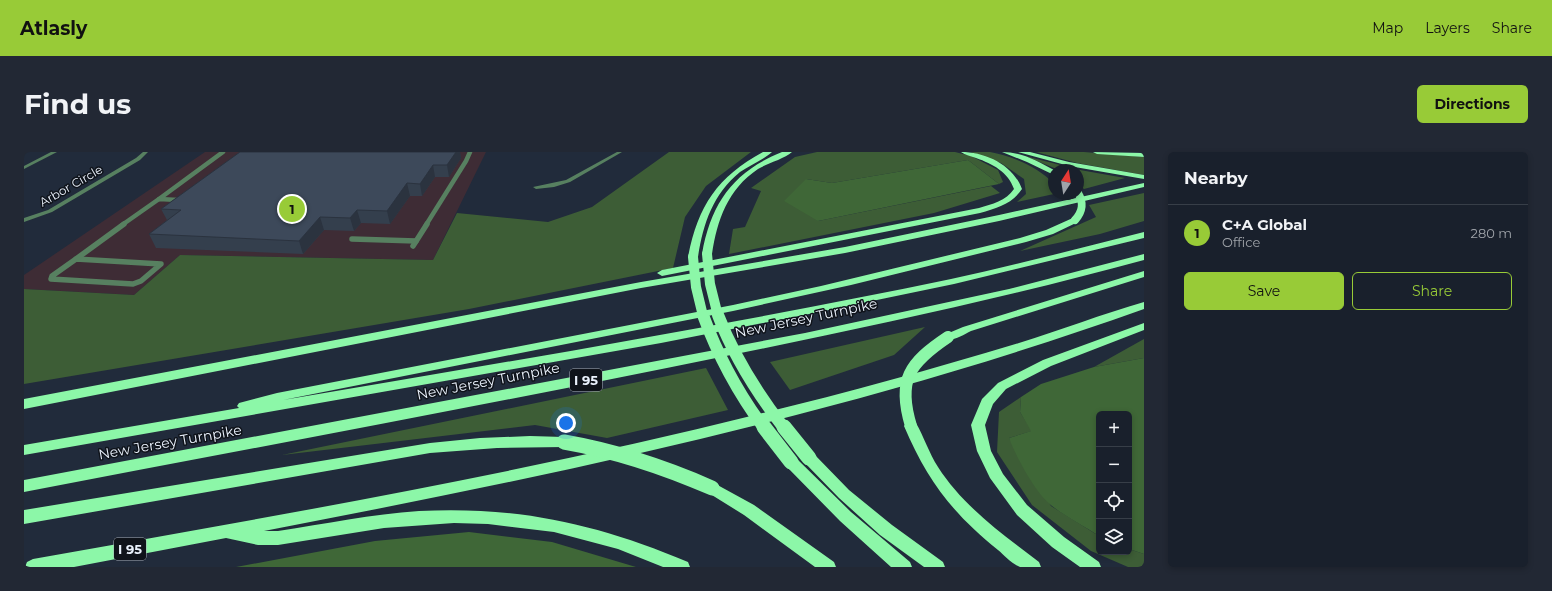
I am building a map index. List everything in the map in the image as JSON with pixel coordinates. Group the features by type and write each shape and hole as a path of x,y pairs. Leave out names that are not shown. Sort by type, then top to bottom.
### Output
{"highway":[{"path":"768,152 754,159 732,174 708,205 696,235 694,257 696,293 702,313 723,365 739,393 763,428 791,462 830,503 904,567"},
{"path":"788,152 752,170 735,185 719,207 713,220 707,254 711,293 716,313 726,336 756,390 780,424 809,458 844,494 886,530 937,567"},
{"path":"572,298 614,283 980,210 998,205 1015,195 1018,189 1016,181 1010,174 988,160 966,152"},
{"path":"1006,152 1030,160 1048,170"},
{"path":"1022,152 1099,170 1144,177"},
{"path":"1096,152 1144,155"},
{"path":"24,404 572,298 852,248 999,218 1144,185"},
{"path":"186,423 277,397 733,308 936,263 1027,239 1064,226 1075,220 1081,214 1083,206 1081,200"},
{"name":"New Jersey Turnpike","path":"24,450 186,423 661,339 819,309 961,280 1144,235"},
{"name":"New Jersey Turnpike","path":"24,486 314,432 828,332 982,298 1144,258"},
{"path":"1033,567 1002,544 967,513 941,482 922,454 911,426 905,404 906,384 913,365 927,350 948,337 967,329 1144,274"},
{"name":"I 95","path":"33,567 375,504 677,439 800,409 913,378 1018,347 1144,305"},
{"path":"1093,567 1058,542 1022,510 997,478 984,451 978,425 987,402 1002,386 1047,363 1144,326"},
{"path":"24,517 430,448 482,442 564,442 600,448 637,458 675,471 712,488 749,510 828,567"},
{"path":"226,532 258,538 278,538 419,518 468,516 515,519 560,525 604,536 652,553 682,567"}],"street":[{"path":"24,168 55,152"},
{"name":"Arbor Circle","path":"24,220 34,218 50,211 138,159 146,152"},
{"path":"536,187 554,185 568,181 620,152"}],"lane":[{"path":"75,260 161,264 141,281 133,284 51,279 52,276 223,152"},
{"path":"352,239 414,244 466,161 470,152"},
{"path":"159,199 178,200 190,193"}],"shaded area":[{"path":"205,152 486,152 433,260 180,255 134,295 24,289 24,275"}],"green space":[{"path":"669,152 751,152 706,186 685,217 673,268 469,309 24,384 24,289 134,295 180,255 433,260 457,213 548,222 592,207"},
{"path":"817,152 955,152 971,156 998,170 1003,182 999,184 968,160 832,183 806,179 818,221 991,186 1000,193 934,213 729,254 733,229 745,227 761,191 751,188 795,157"},
{"path":"971,152 990,152 1007,156 1033,167 1048,178 1048,195 1017,202 1026,194 1024,179 1001,163"},
{"path":"1036,152 1084,152 1144,157 1144,175 1084,164"},
{"path":"1025,156 1056,164 1048,164 1048,165"},
{"path":"968,160 999,184 818,221 784,201 806,179 832,183"},
{"path":"1084,171 1125,178 1084,189"},
{"path":"1144,193 1144,221 1100,234 1020,251 1096,217 1089,205"},
{"path":"925,327 894,355 790,390 770,362"},
{"path":"1144,339 1144,358 1094,367"},
{"path":"1144,358 1144,554 1132,550 1132,411 1096,411 1096,534 1063,514 1046,500 1027,475 1009,438 1031,431 1020,412 1021,397 1041,384 1094,367"},
{"path":"706,368 728,410 607,438 535,425 282,455"},
{"path":"1021,397 1020,412 1032,431 1009,438 1051,506 1096,534 1096,553 1091,551 1032,505 997,452 999,412"},
{"path":"469,532 552,542 636,567 236,567 375,541"},
{"path":"1132,550 1144,554 1144,567 1128,567 1100,555 1132,555"}],"building":[{"path":"240,152 456,152 447,165 433,165 420,184 407,183 387,211 357,210 350,218 320,217 299,241 149,234 181,210 161,209"}],"place":[{"name":"C+A Global","path":"292,209"}]}
